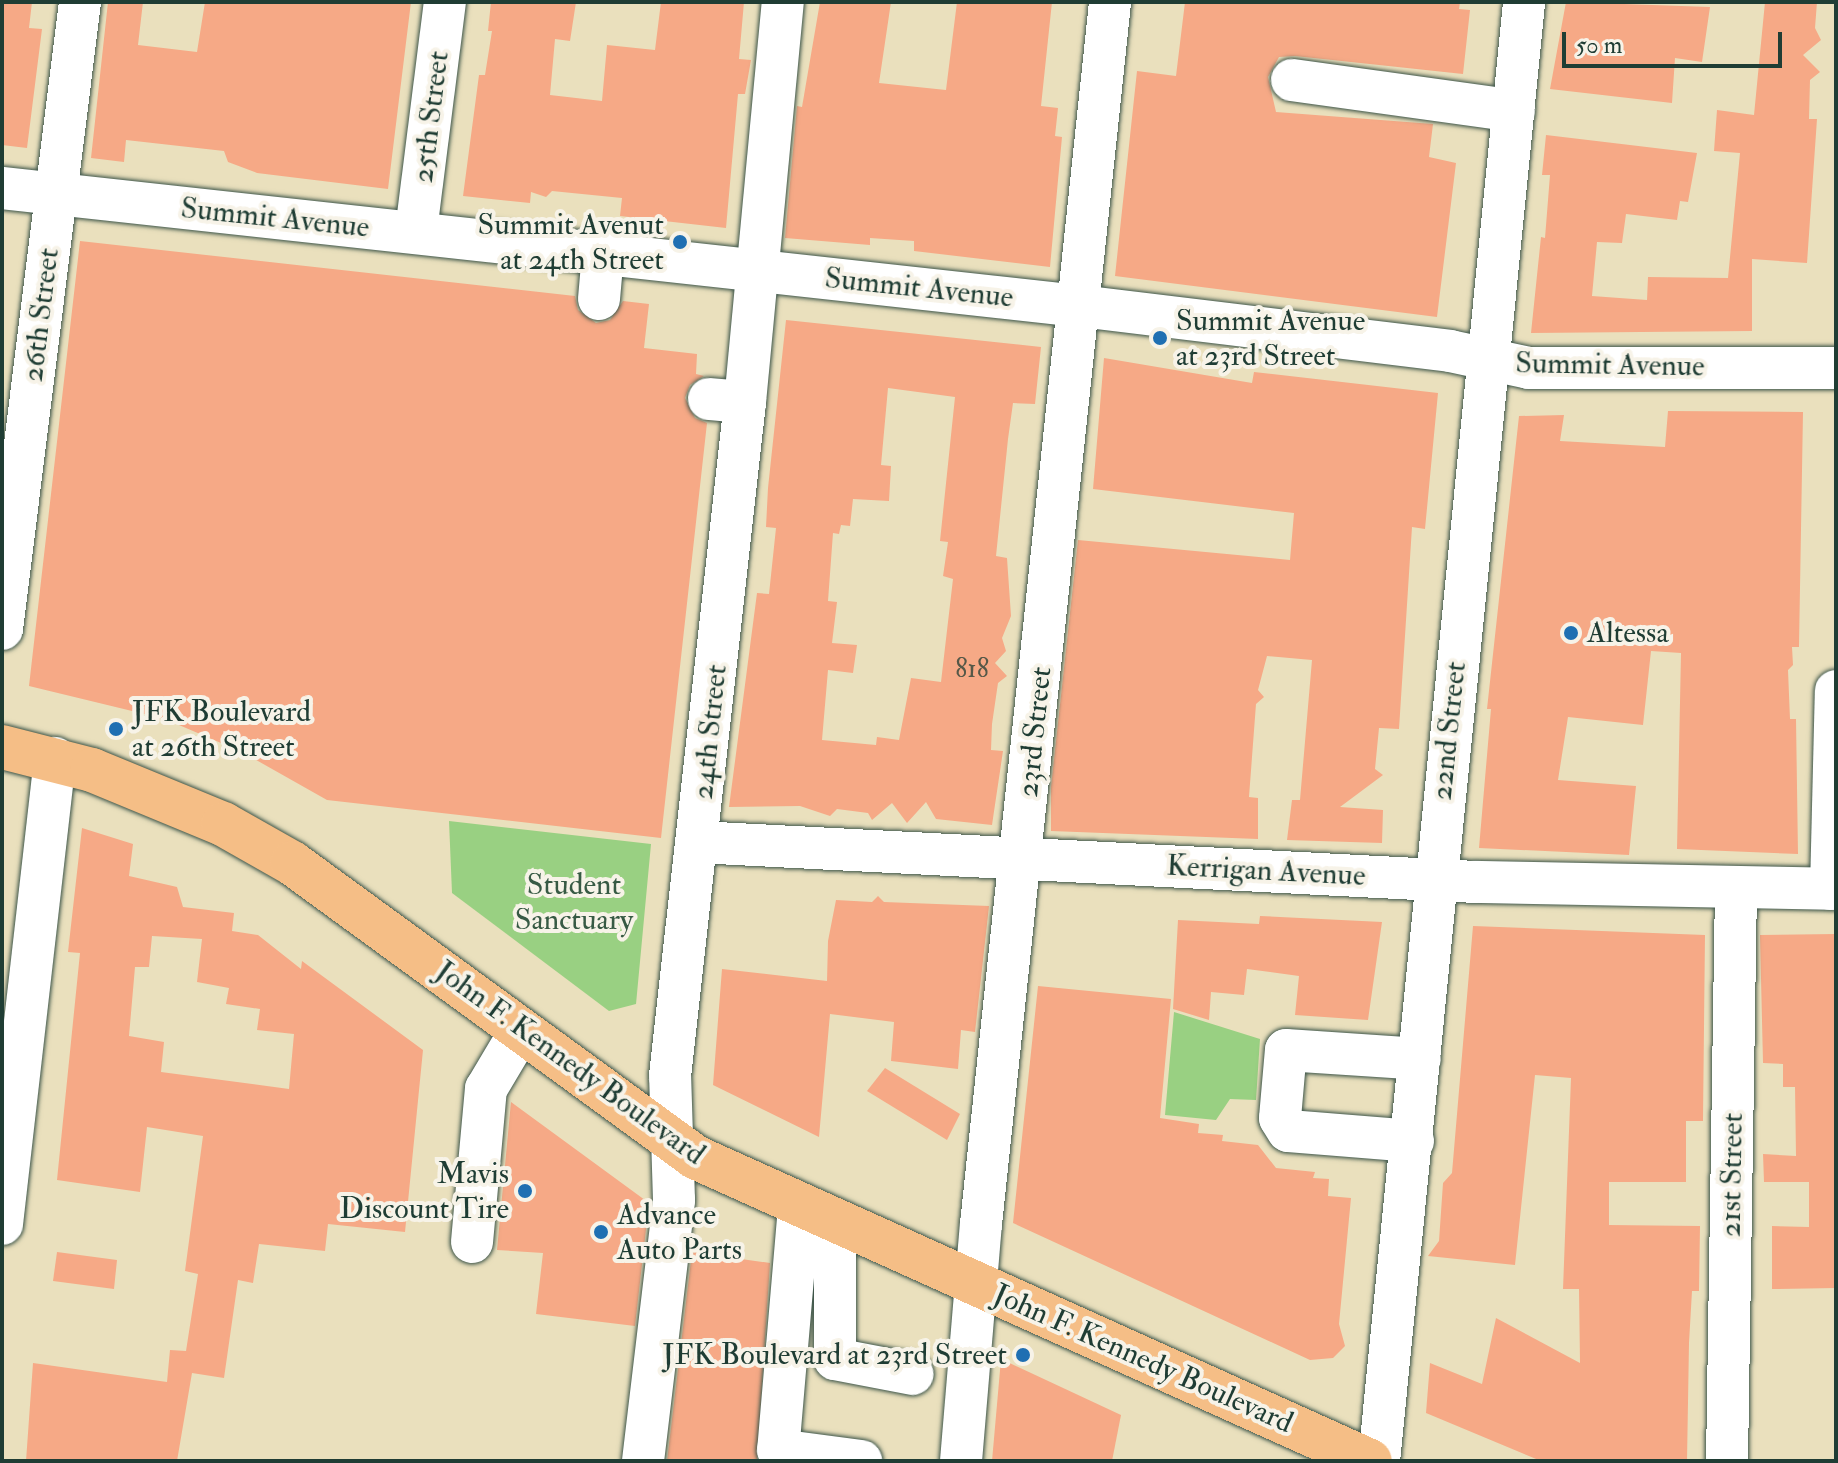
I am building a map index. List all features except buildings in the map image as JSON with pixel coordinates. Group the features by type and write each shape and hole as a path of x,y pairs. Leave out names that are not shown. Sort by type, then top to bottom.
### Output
{"main road":[{"name":"John F. Kennedy Boulevard","path":"2,747 55,758 223,824 292,863 675,1143 817,1215 1370,1461"}],"street":[{"name":"26th Street","path":"2,629 80,2"},
{"name":"25th Street","path":"416,231 445,2"},
{"name":"24th Street","path":"643,1461 674,1200 675,1143 670,1076 697,842 727,400 757,270 783,2"},
{"name":"23rd Street","path":"961,1461 979,1285 981,1224 1110,2"},
{"name":"22nd Street","path":"1379,1461 1413,1141 1486,360 1524,2"},
{"path":"1292,80 1514,111"},
{"name":"Summit Avenue","path":"2,188 1080,306 1529,368 1836,368"},
{"path":"599,299 603,253"},
{"path":"1833,889 1836,691"},
{"path":"2,1224 17,978 55,758"},
{"name":"Kerrigan Avenue","path":"697,842 1436,879 1736,889 1833,889"},
{"name":"21st Street","path":"1727,1461 1736,889"},
{"path":"472,1242 486,1089 521,1030"},
{"path":"1413,1141 1288,1131 1280,1118 1286,1050 1420,1059"},
{"path":"817,1215 835,1359 913,1374"},
{"path":"817,1215 777,1455 861,1461"}],"green space":[{"name":"Student Sanctuary","path":"449,821 651,844 636,1004 609,1011 452,893"},
{"path":"1174,1012 1260,1039 1256,1100 1230,1099 1216,1120 1165,1115"}],"place":[{"name":"Summit Avenut at 24th Street","path":"680,242"},
{"name":"Summit Avenue at 23rd Street","path":"1160,338"},
{"name":"Altessa","path":"1571,633"},
{"name":"JFK Boulevard at 26th Street","path":"116,729"},
{"name":"Mavis Discount Tire","path":"525,1191"},
{"name":"Advance Auto Parts","path":"601,1232"},
{"name":"JFK Boulevard at 23rd Street","path":"1023,1355"}]}
